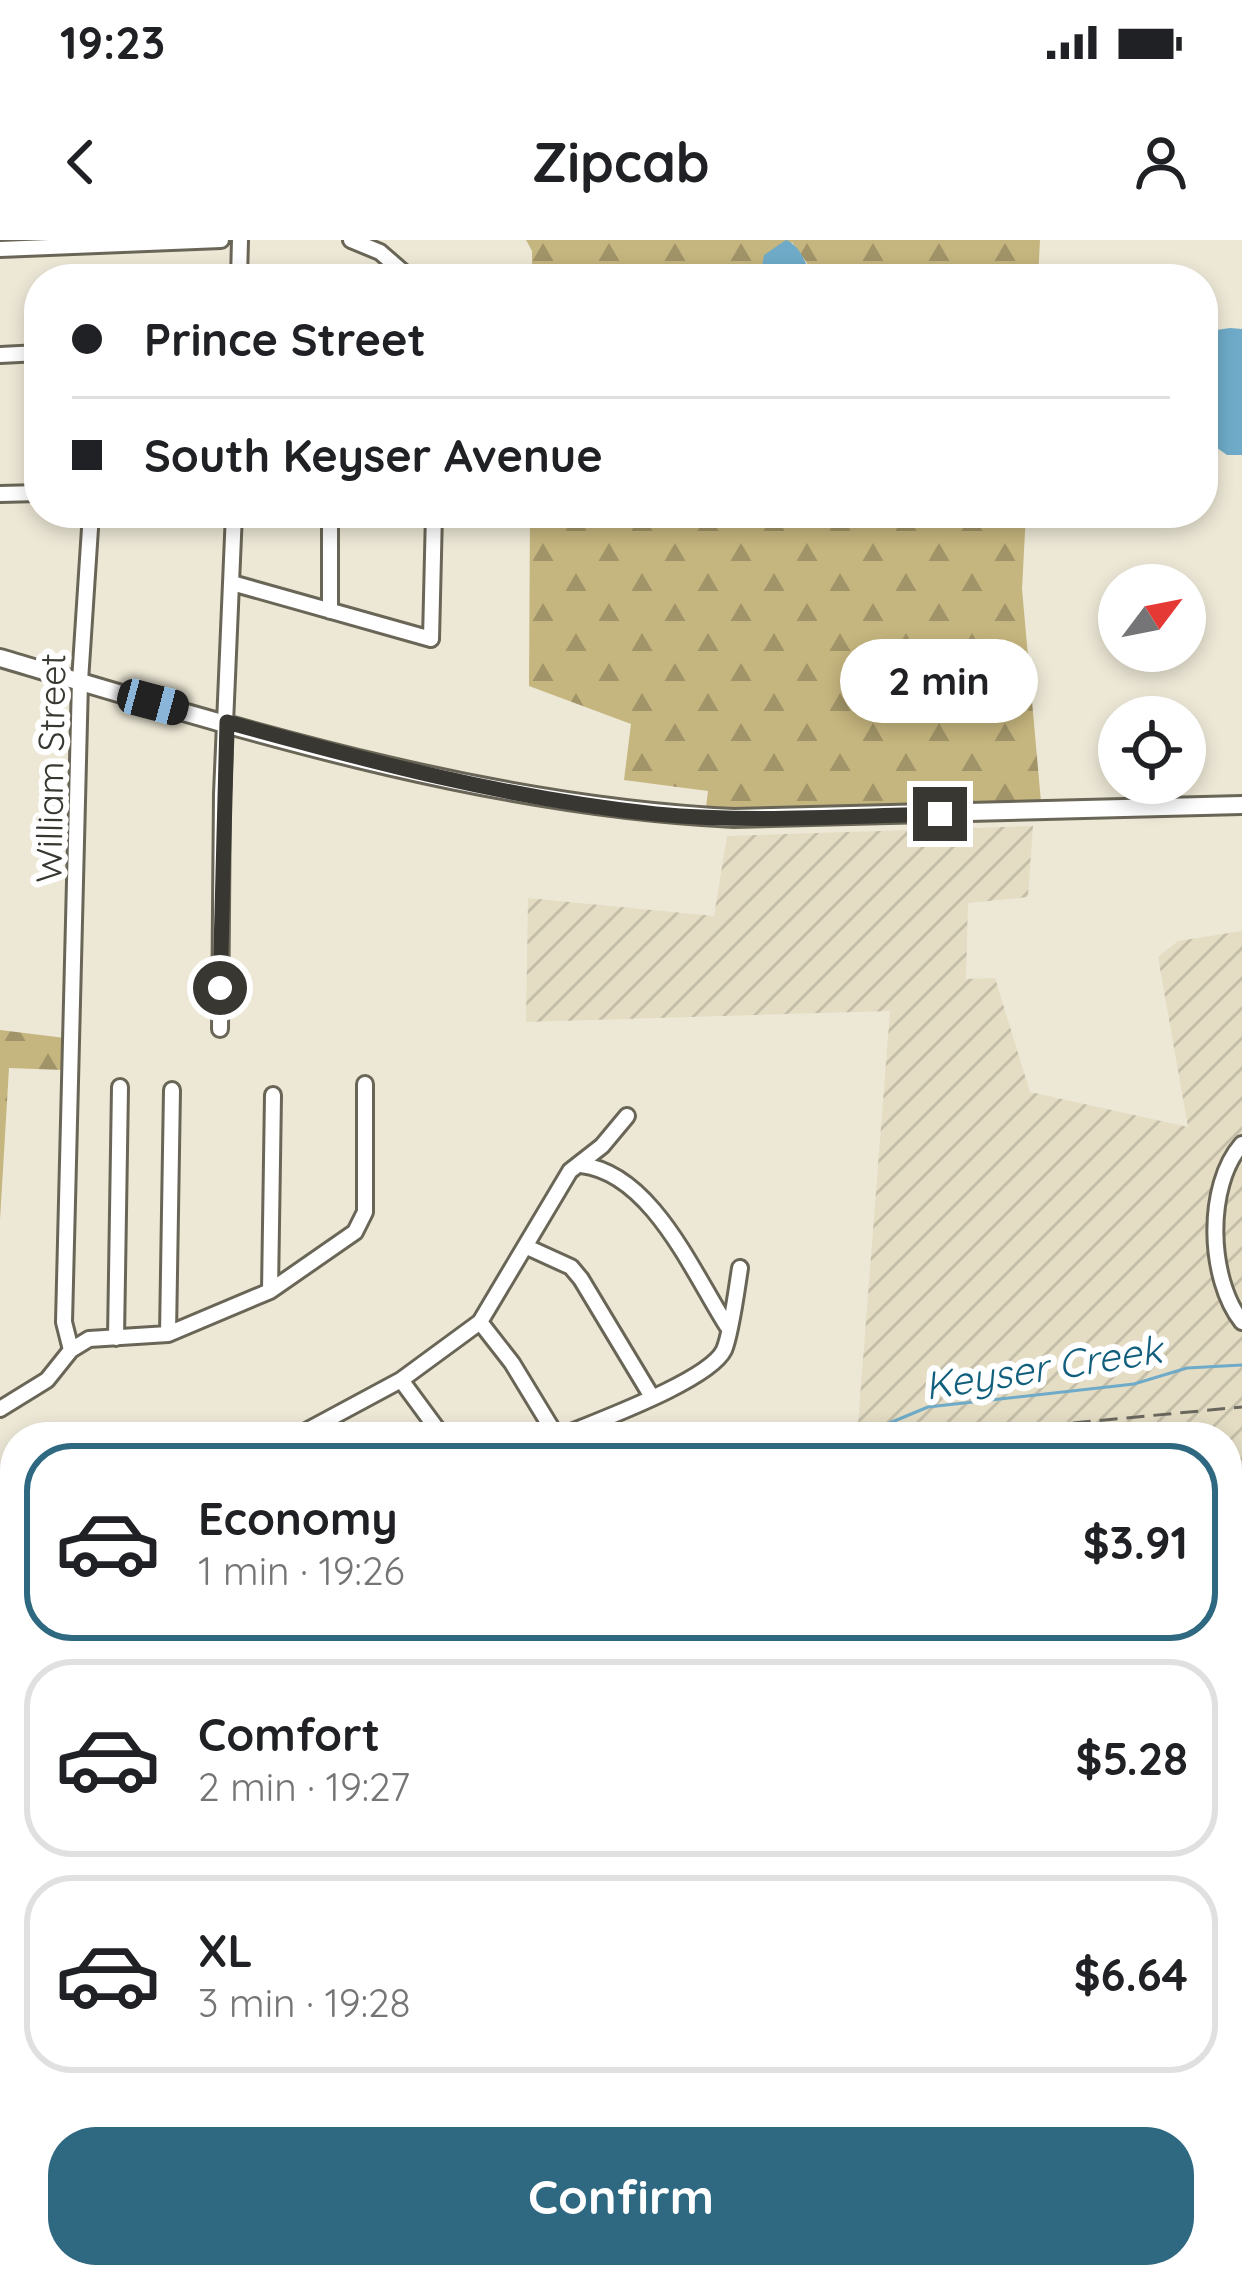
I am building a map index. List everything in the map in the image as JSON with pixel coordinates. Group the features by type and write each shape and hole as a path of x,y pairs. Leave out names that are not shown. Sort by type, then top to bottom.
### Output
{"main road":[{"path":"0,658 397,768 490,788 660,814 734,818 1242,805"}],"street":[{"path":"0,249 221,240"},
{"path":"351,240 380,252 394,264"},
{"name":"William Street","path":"71,1351 64,1322 80,682 90,528"},
{"path":"220,1029 234,528"},
{"path":"330,528 330,611"},
{"path":"232,583 431,639 434,528"},
{"path":"0,1409 47,1379 71,1351 89,1339 167,1334 269,1292 355,1232 365,1212 365,1084"},
{"path":"116,1338 120,1088"},
{"path":"167,1334 172,1090"},
{"path":"269,1292 273,1095"},
{"path":"323,1422 400,1380 480,1322 561,1183 627,1116"},
{"path":"1242,1144 1220,1182 1220,1284 1242,1322"},
{"path":"581,1165 606,1168 640,1192 727,1326"},
{"path":"527,1247 571,1267 652,1397"},
{"path":"593,1422 708,1368 723,1351 740,1268"},
{"path":"480,1322 550,1422"},
{"path":"400,1380 432,1422"}],"shaded area":[{"path":"1033,826 1028,897 968,903 966,979 995,978 1030,1092 1188,1127 1158,957 1178,941 1242,931 1242,1422 858,1422 890,1011 526,1022 528,898 714,916 727,836"}],"green space":[{"path":"526,240 1040,240 1039,264 807,264 792,242 773,264 532,264"},
{"path":"530,528 1025,528 1022,589 1041,802 706,808 708,791 624,780 631,724 529,686"},
{"path":"0,1030 65,1038 63,1070 9,1068 0,1220"}],"water":[{"path":"786,240 806,264 762,264 764,255"},
{"path":"1242,329 1242,455 1227,455 1218,449 1218,330"}],"waterway":[{"name":"Keyser Creek","path":"892,1422 928,1407 1134,1384 1187,1368 1242,1365"}],"railway":[{"path":"1083,1422 1242,1407"}],"route":[{"path":"220,988 227,722 397,768 575,804 734,818 940,814"}]}
